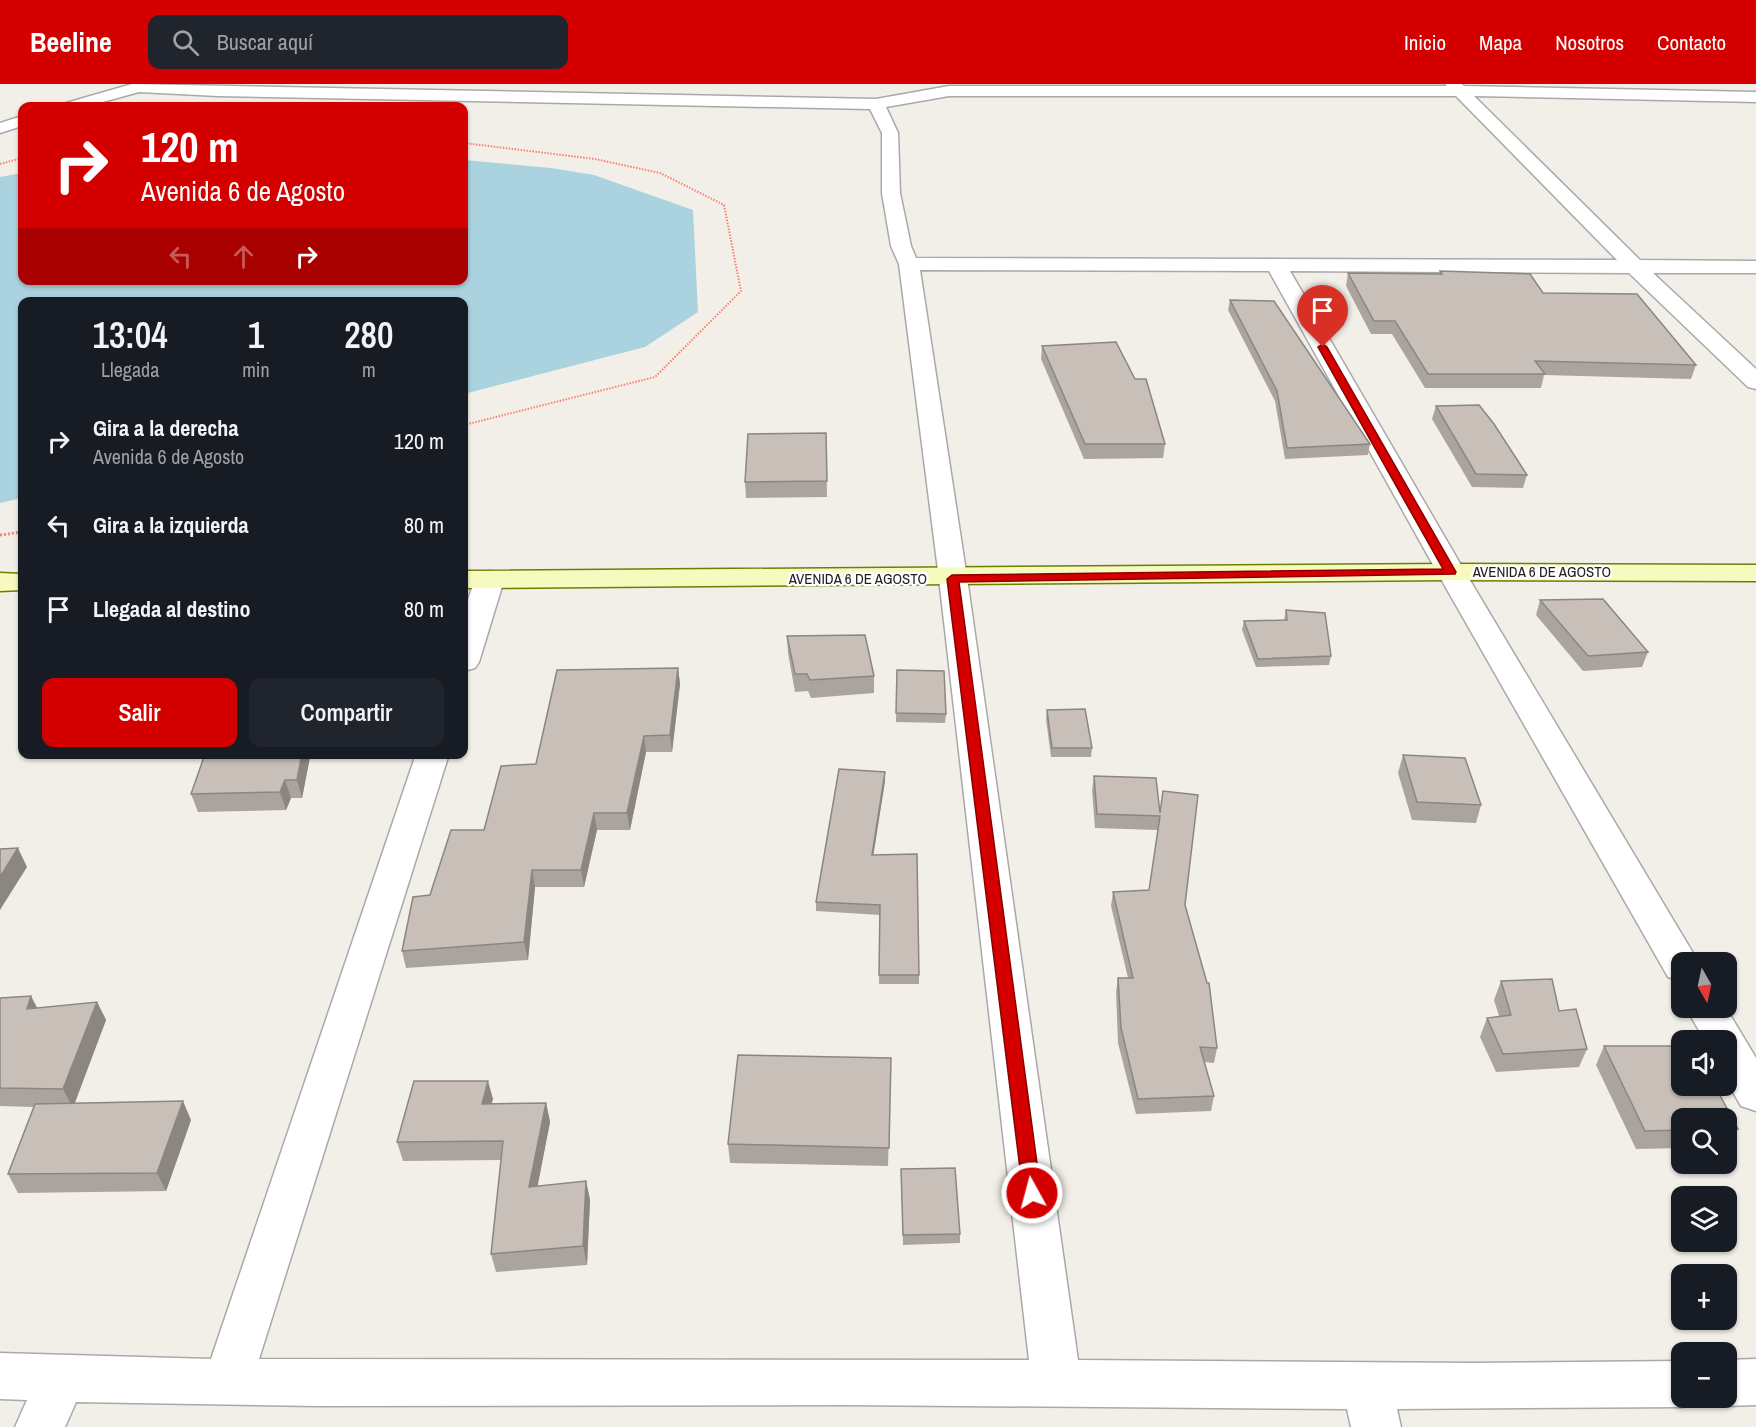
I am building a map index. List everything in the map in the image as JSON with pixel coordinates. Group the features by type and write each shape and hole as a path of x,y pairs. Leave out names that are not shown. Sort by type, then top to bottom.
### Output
{"street":[{"path":"700,84 719,101"},
{"path":"86,102 144,85 218,91 876,104 949,91 1455,87 1756,97"},
{"path":"1455,87 1635,267 1756,382"},
{"path":"876,104 890,133 891,193 901,246 909,264 1056,1382"},
{"path":"0,128 18,122"},
{"path":"909,264 1756,267"},
{"path":"1276,266 1451,572 1673,952"},
{"name":"AVENIDA 6 DE AGOSTO","path":"477,580 952,579 1451,572 1756,573"},
{"path":"468,637 477,580"},
{"path":"0,582 18,582"},
{"path":"228,1381 431,759"},
{"path":"1737,1061 1756,1094"},
{"path":"0,1376 228,1381 1056,1382 1371,1407 1671,1385"},
{"path":"40,1427 61,1378"},
{"path":"1737,1383 1756,1382"}],"path":[{"path":"468,143 595,159 660,172 724,205 741,291 655,377 468,424"},
{"path":"0,164 18,159"},
{"path":"0,535 18,533"}],"water":[{"path":"468,160 551,168 594,175 693,210 698,312 645,347 468,393 468,297 18,297 18,499 0,503 0,177 18,174 18,285 468,285"}],"building":[{"path":"1440,271 1530,274 1543,293 1637,294 1696,365 1535,361 1545,374 1428,374 1395,321 1374,321 1348,273 1442,274"},
{"path":"1230,300 1274,301 1370,444 1287,448 1277,391"},
{"path":"1116,342 1135,379 1146,379 1165,444 1085,444 1042,346"},
{"path":"1479,405 1527,475 1476,474 1436,406"},
{"path":"826,433 827,481 745,482 748,434"},
{"path":"1603,599 1648,652 1588,656 1540,600"},
{"path":"1286,610 1325,613 1331,656 1258,659 1244,621 1287,620"},
{"path":"865,635 874,676 810,680 807,674 795,674 787,636"},
{"path":"678,668 670,735 644,736 627,813 594,813 581,870 532,870 524,942 402,951 413,897 430,895 451,830 484,830 501,766 536,764 557,670"},
{"path":"897,670 944,671 946,714 896,713"},
{"path":"1085,709 1092,748 1052,748 1047,710"},
{"path":"1403,755 1465,758 1481,805 1417,802"},
{"path":"203,759 301,759 297,780 285,780 280,792 191,794"},
{"path":"839,769 885,772 872,855 917,854 919,975 879,975 880,905 816,902"},
{"path":"1094,776 1156,778 1160,813 1163,791 1198,795 1185,905 1207,983 1209,983 1217,1048 1200,1047 1214,1096 1138,1099 1121,1028 1118,978 1133,978 1113,892 1149,890 1160,816 1097,814"},
{"path":"18,848 0,877 0,849"},
{"path":"1552,979 1559,1011 1576,1009 1587,1049 1503,1054 1487,1018 1511,1015 1501,981"},
{"path":"31,996 27,1009 97,1002 63,1089 0,1088 0,998"},
{"path":"1604,1046 1671,1046 1671,1096 1720,1096 1727,1108 1671,1108 1671,1130 1645,1131"},
{"path":"738,1055 891,1058 889,1148 728,1144"},
{"path":"414,1081 488,1081 482,1104 546,1103 529,1187 586,1181 583,1246 491,1254 503,1141 397,1142"},
{"path":"183,1101 157,1173 8,1174 35,1104"},
{"path":"955,1168 960,1234 903,1235 901,1169"}],"route":[{"path":"1032,1193 952,579 1451,572 1323,347"}]}
